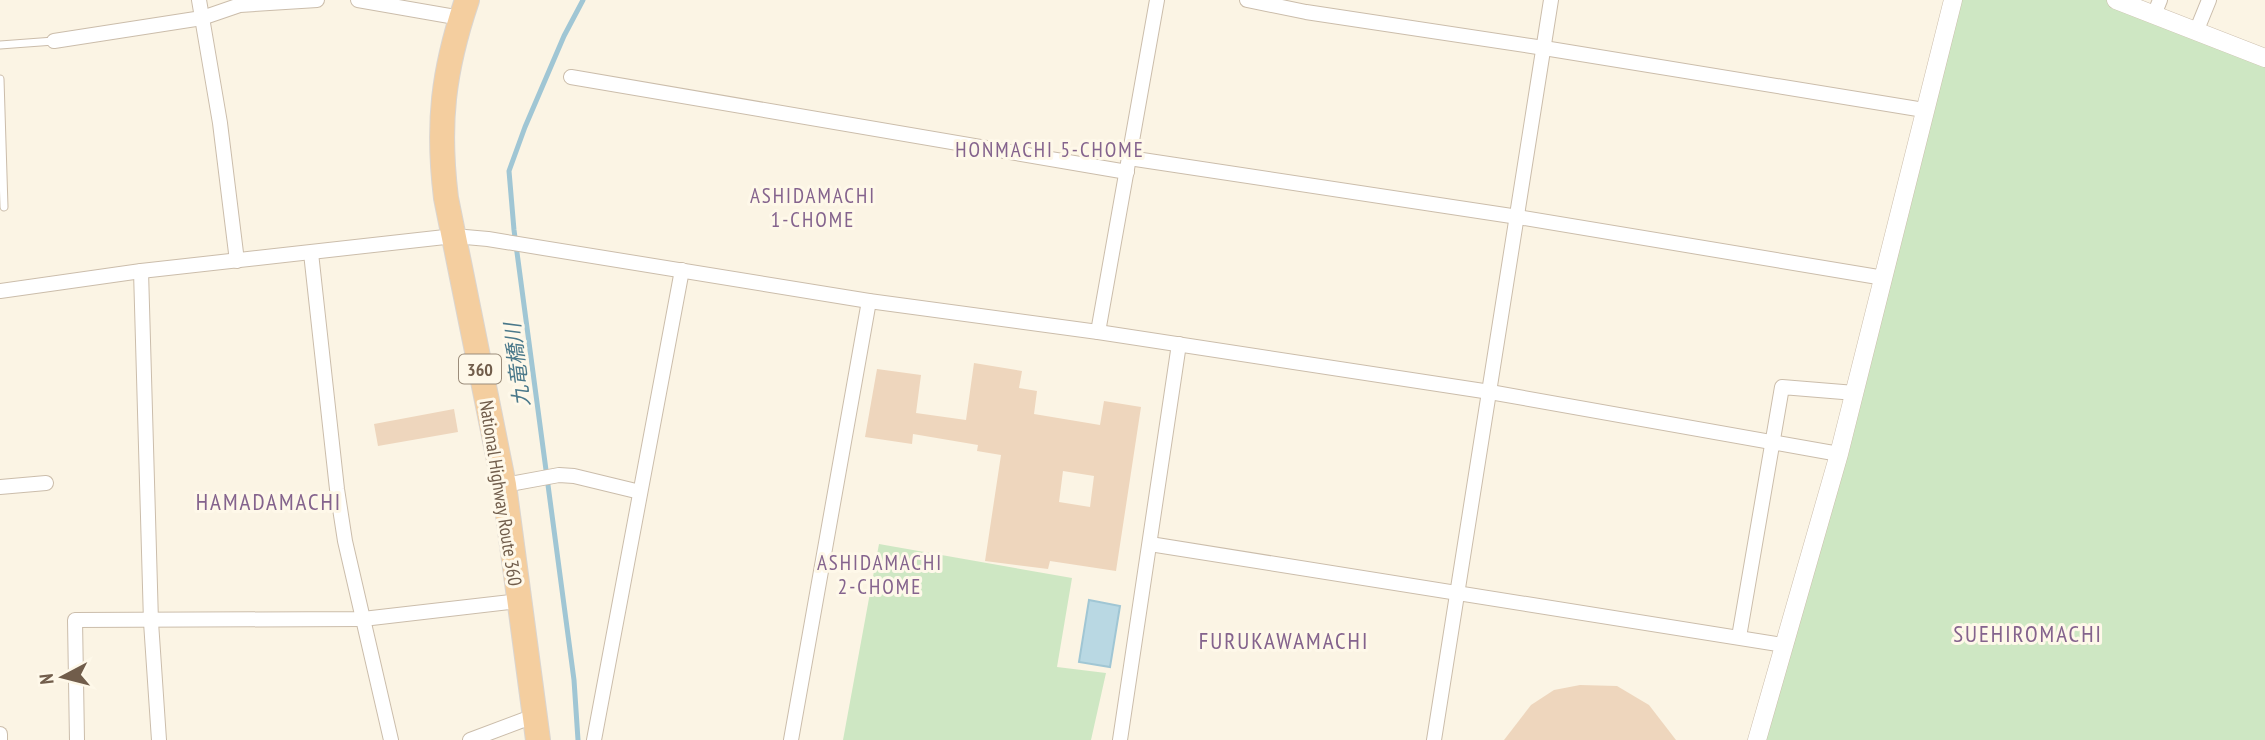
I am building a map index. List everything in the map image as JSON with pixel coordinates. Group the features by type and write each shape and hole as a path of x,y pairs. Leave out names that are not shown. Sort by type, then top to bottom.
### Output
{"highway":[{"name":"National Highway Route 360","path":"464,9 444,85 440,132 446,198 504,485 536,728"}],"street":[{"path":"199,0 220,123 237,261"},
{"path":"54,41 202,18 240,5 317,0"},
{"path":"358,0 464,9"},
{"path":"1098,332 1157,0"},
{"path":"1248,0 1306,12 1924,110"},
{"path":"1434,740 1551,0"},
{"path":"1757,740 1839,454 1953,0"},
{"path":"2116,0 2157,7 2196,32 2265,58"},
{"path":"2196,32 2209,0"},
{"path":"571,77 1128,165 1518,217 1884,278"},
{"path":"0,291 141,271 454,236 527,245 869,301 1098,332 1490,392 1839,454"},
{"path":"311,253 345,541 391,740"},
{"path":"594,740 681,270"},
{"path":"141,271 151,620 159,740"},
{"path":"791,740 869,301"},
{"path":"1120,740 1179,344"},
{"path":"1739,637 1782,387 1855,393"},
{"path":"504,485 559,475 575,476 640,492"},
{"path":"0,487 46,483"},
{"path":"1150,544 1783,645"},
{"path":"77,740 75,620 363,619 519,601"},
{"path":"470,740 536,728"},
{"path":"0,734 0,740"}],"lane":[{"path":"0,45 54,41"},
{"path":"0,79 4,207"}],"green space":[{"path":"1953,0 2116,0 2265,58 2265,740 1759,740"},
{"path":"879,544 1072,578 1057,667 1106,673 1091,740 843,740"}],"water":[{"path":"1089,600 1120,606 1110,667 1079,662"}],"building":[{"path":"974,363 1022,371 1019,388 1037,391 1034,414 1100,425 1104,401 1141,407 1116,571 1050,561 1048,569 985,561 1001,455 977,451 978,445 913,434 912,444 865,437 877,369 921,375 916,413 966,420","holes":["1063,471 1094,476 1090,507 1059,502"]},
{"path":"454,409 458,432 378,446 374,424"},
{"path":"1580,685 1617,686 1649,705 1676,740 1504,740 1531,705 1554,690"}],"waterway":[{"name":"九竜橋川","path":"578,740 574,680 514,230 509,171 564,36 583,0"}],"district":[{"name":"HONMACHI 5-CHOME","path":"1050,149"},
{"name":"ASHIDAMACHI 1-CHOME","path":"813,207"},
{"name":"HAMADAMACHI","path":"269,501"},
{"name":"ASHIDAMACHI 2-CHOME","path":"880,574"},
{"name":"SUEHIROMACHI","path":"2028,633"},
{"name":"FURUKAWAMACHI","path":"1284,640"}]}
